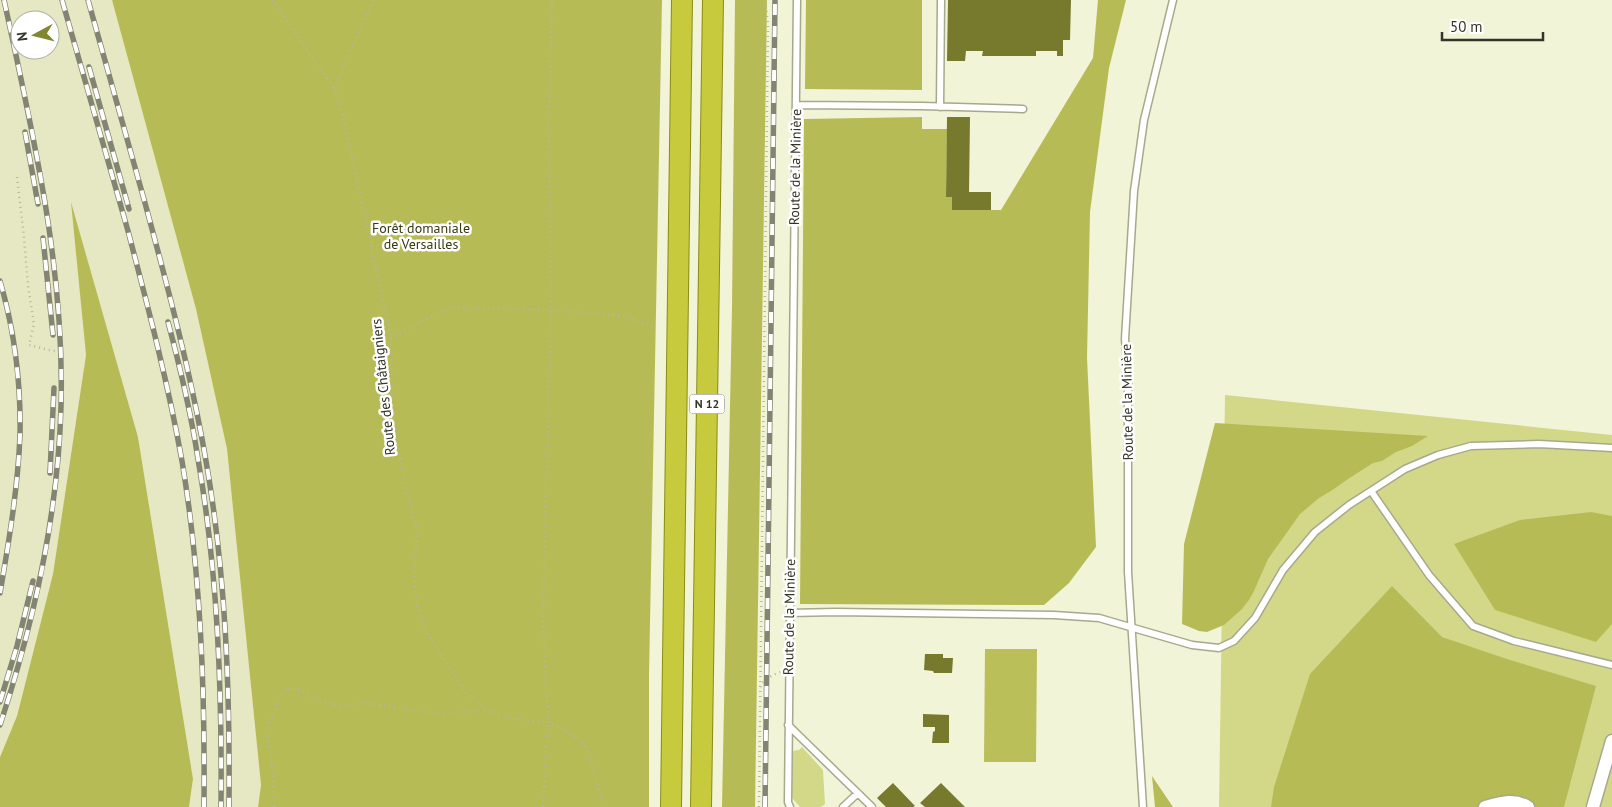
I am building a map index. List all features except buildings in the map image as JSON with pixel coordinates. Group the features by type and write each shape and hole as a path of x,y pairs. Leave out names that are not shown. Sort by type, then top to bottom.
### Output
{"highway":[{"name":"N 12","path":"672,807 682,0"},
{"name":"N 12","path":"701,807 713,0"}],"street":[{"path":"1593,807 1612,741"},
{"path":"1485,807 1511,801 1528,807"}],"lane":[{"name":"Route de la Minière","path":"790,807 788,802 788,670 797,0"},
{"path":"940,107 941,0"},
{"name":"Route de la Minière","path":"1143,807 1128,572 1128,374 1125,340 1134,191 1144,120 1173,0"},
{"path":"796,105 1023,109"},
{"path":"789,613 1054,615 1099,618 1192,645 1219,648 1234,641 1255,618 1283,570 1315,532 1349,505 1405,469 1438,455 1471,446 1539,444 1612,448"},
{"path":"1371,491 1429,575 1473,626 1514,641 1612,665"},
{"path":"788,724 871,806"},
{"path":"843,807 858,793"}],"path":[{"name":"Route des Châtaigniers","path":"272,0 334,88 343,115 391,338 392,409 403,476 417,532 414,582 418,610 426,631 465,692 487,710 508,718 548,723 574,735 586,747 604,807"},
{"path":"334,88 374,0"},
{"path":"543,807 548,723 543,618 551,310 549,114 552,0"},
{"path":"759,807 768,24 765,0"},
{"path":"17,177 28,286 34,324 29,345 54,352 61,351"},
{"path":"391,338 450,307 551,310 624,316 653,326"},
{"path":"760,689 763,682 772,676 788,670"},
{"path":"274,807 274,784 266,729 283,692 291,688 300,690 318,700 339,706 368,703 437,714 487,710"}],"shaded area":[{"path":"0,0 112,0 196,309 227,449 261,785 258,807 189,807 193,779 138,437 72,206 86,355 53,574 17,716 0,757"},
{"path":"1225,395 1612,435 1612,807 1219,807"},
{"path":"985,649 1037,649 1036,762 984,762"},
{"path":"802,747 823,770 825,804 821,807 800,807 792,798 792,751 799,750"}],"green space":[{"name":"Forêt domaniale de Versailles","path":"112,0 662,0 649,675 649,807 258,807 261,785 227,449 196,309"},
{"path":"735,0 767,0 755,807 722,807 732,307"},
{"path":"806,0 922,0 922,90 805,89"},
{"path":"1098,0 1126,0 1109,68 1090,212 1087,358 1096,547 1069,583 1044,605 800,604 804,119 922,117 922,129 947,129 946,197 952,197 952,210 1001,210 1093,58"},
{"path":"71,202 138,437 193,779 189,807 0,807 0,757 17,716 53,574 86,355"},
{"path":"1215,423 1428,436 1382,461 1373,463 1319,498 1300,514 1268,559 1254,591 1242,609 1224,625 1207,632 1182,624 1184,544"},
{"path":"1591,512 1612,516 1612,624 1596,642 1495,610 1454,544 1520,520"},
{"path":"1392,586 1442,637 1596,686 1564,807 1271,807 1274,787 1310,674"},
{"path":"1152,776 1173,807 1155,807"}],"railway":[{"path":"0,725 23,647 42,568 55,488 61,407 61,355 58,304 45,202 4,0"},
{"path":"62,0 128,231 164,374 182,461 198,590 204,720 204,807"},
{"path":"88,0 170,299 186,364 206,461 218,547 225,633 229,720 229,807"},
{"path":"765,807 775,0"},
{"path":"89,67 129,209"},
{"path":"25,132 38,204"},
{"path":"43,238 53,335"},
{"path":"0,281 13,337 20,416 15,494 0,593"},
{"path":"168,322 192,425 210,545 221,719 221,807"},
{"path":"50,473 54,388"},
{"path":"0,702 17,646 33,581"}]}
